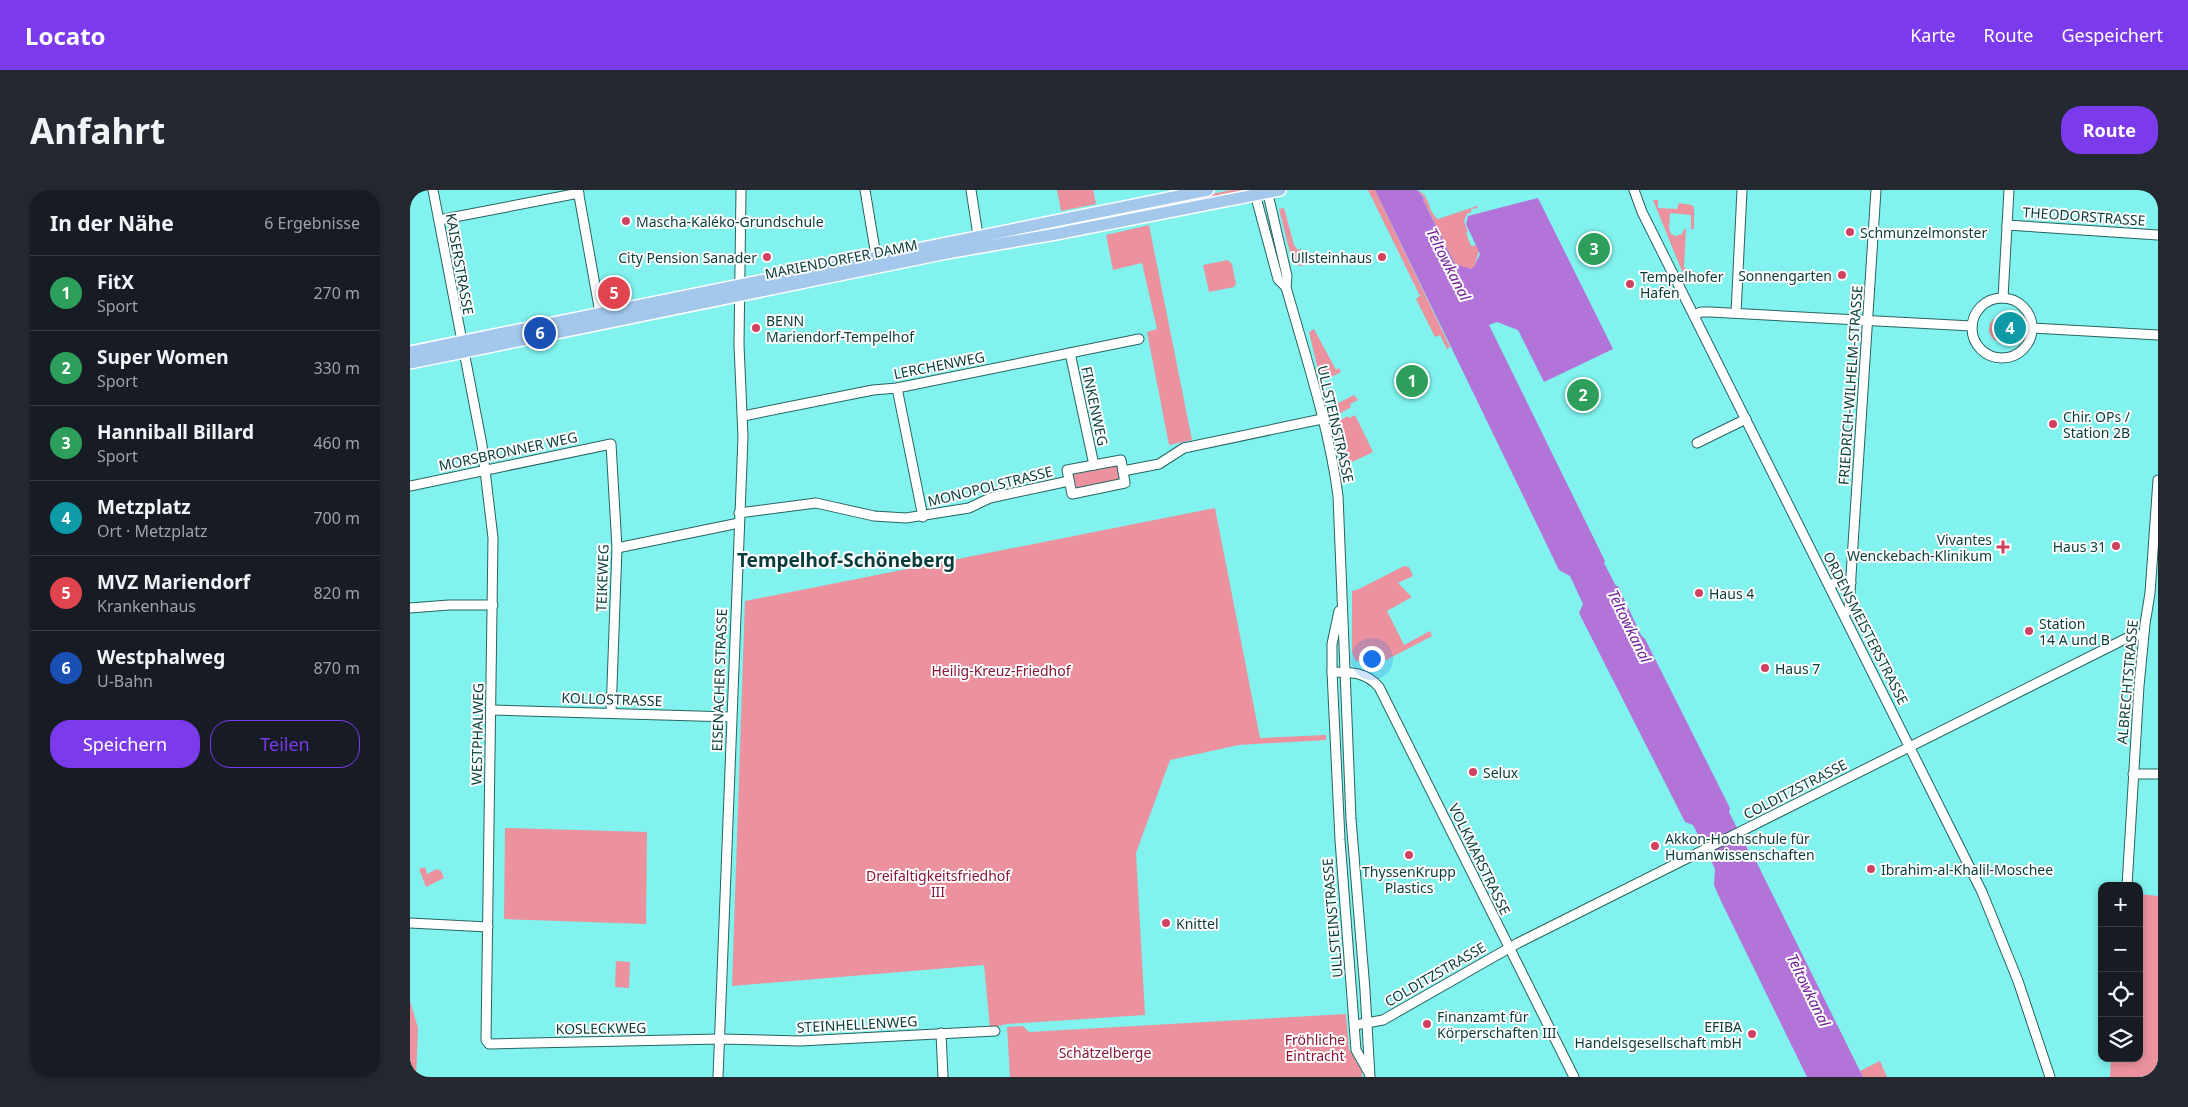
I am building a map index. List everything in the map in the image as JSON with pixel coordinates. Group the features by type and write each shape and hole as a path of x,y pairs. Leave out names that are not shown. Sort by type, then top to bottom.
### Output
{"main road":[{"name":"MARIENDORFER DAMM","path":"979,242 1208,190"},
{"name":"MARIENDORFER DAMM","path":"410,352 462,347 979,242 1255,192 1280,190"},
{"name":"MARIENDORFER DAMM","path":"410,363 462,347 600,313 740,290"}],"street":[{"name":"KAISERSTRASSE","path":"433,190 462,347"},
{"name":"EISENACHER STRASSE","path":"718,1077 743,416 740,377 741,190"},
{"path":"865,190 877,262"},
{"path":"970,190 979,242"},
{"name":"ORDENSMEISTERSTRASSE","path":"1633,190 1982,892 2004,942 2050,1077"},
{"path":"1736,313 1742,190"},
{"name":"FRIEDRICH-WILHELM-STRASSE","path":"1844,614 1848,610 1851,583 1876,190"},
{"path":"2003,298 2009,190"},
{"path":"438,220 578,191 600,313"},
{"name":"ULLSTEINSTRASSE","path":"1268,191 1287,276 1286,287 1333,463 1338,496 1351,819 1366,990 1370,1076"},
{"name":"ULLSTEINSTRASSE","path":"1255,192 1278,279 1286,287"},
{"name":"THEODORSTRASSE","path":"2007,224 2158,236"},
{"path":"2003,298 2014,301 2023,308 2030,317 2032,328 2030,338 2020,352 2000,358 1990,355 1979,346 1972,334 1972,326 1974,317 1980,308 1990,301 2003,298"},
{"path":"1694,315 1701,312 1736,313 1972,326"},
{"path":"2032,328 2158,335"},
{"name":"LERCHENWEG","path":"743,416 872,390 897,388 1140,338"},
{"name":"WESTPHALWEG","path":"462,347 486,470 493,538 486,1040"},
{"name":"FINKENWEG","path":"1070,352 1094,465"},
{"path":"897,388 923,517"},
{"path":"1123,471 1159,464 1184,448 1322,419"},
{"path":"1696,443 1746,419"},
{"name":"MORSBRONNER WEG","path":"410,486 611,444"},
{"name":"TEIKEWEG","path":"611,444 617,548 611,713"},
{"name":"MONOPOLSTRASSE","path":"1120,460 1123,471 1125,483 1072,494 1067,470 1120,460"},
{"name":"ALBRECHTSTRASSE","path":"2127,882 2133,774 2144,635 2154,594 2158,480"},
{"name":"MONOPOLSTRASSE","path":"739,513 816,503 889,518 923,517 968,508 990,498 1069,482"},
{"path":"617,548 739,523"},
{"path":"1829,585 1851,583"},
{"name":"ULLSTEINSTRASSE","path":"1342,600 1332,644 1340,840 1356,1050 1370,1076"},
{"path":"410,608 449,605 493,605"},
{"name":"COLDITZSTRASSE","path":"1355,1025 1383,1020 1509,948 2133,635 2144,635"},
{"path":"1332,672 1346,672"},
{"name":"VOLKMARSTRASSE","path":"1346,672 1362,674 1379,687 1574,1077"},
{"name":"KOLLOSTRASSE","path":"491,710 731,717"},
{"path":"1335,754 1348,753"},
{"path":"2133,774 2158,774"},
{"path":"410,924 488,927"},
{"path":"1352,991 1366,990"},
{"name":"STEINHELLENWEG","path":"720,1039 800,1041 995,1030"},
{"path":"941,1033 944,1077"},
{"name":"KOSLECKWEG","path":"486,1040 489,1044 493,1045 720,1039"}],"green space":[{"path":"1057,190 1093,190 1096,204 1061,211"},
{"path":"1231,190 1242,190 1243,193 991,241 991,239"},
{"path":"1368,190 1375,190 1450,347 1447,349 1440,335 1435,337 1416,299 1420,296"},
{"path":"1417,190 1424,195 1434,216 1438,219 1477,206 1478,208 1471,209 1471,212 1467,214 1464,221 1471,246 1477,245 1479,251 1474,268 1469,269 1455,264 1423,200 1424,197"},
{"path":"1653,200 1658,200 1658,208 1677,209 1679,203 1692,205 1694,208 1694,229 1691,229 1691,215 1670,213 1669,229 1671,234 1676,236 1682,234 1684,229 1686,229 1684,267 1688,271 1695,272 1695,276 1684,274 1682,271"},
{"path":"1284,208 1294,245 1298,250 1301,249 1305,264 1302,266 1293,264 1279,209"},
{"path":"1149,225 1192,440 1169,445 1147,332 1157,329 1142,263 1113,270 1106,235"},
{"path":"1228,260 1232,264 1236,284 1234,287 1209,292 1203,265"},
{"path":"2002,316 2011,320 2015,329 2011,338 2002,342 1993,338 1989,329 1993,320"},
{"path":"1314,329 1336,370 1339,368 1341,372 1321,382 1309,332"},
{"path":"1354,395 1358,400 1350,404 1351,407 1331,419 1327,409"},
{"path":"1355,415 1373,452 1346,465 1333,424 1348,416 1349,418"},
{"path":"1115,464 1118,466 1120,479 1118,481 1080,489 1074,487 1071,476 1073,473"},
{"path":"1215,508 1260,738 1326,735 1326,740 1239,745 1170,760 1136,853 1145,1015 1007,1024 990,1028 984,965 732,986 745,601"},
{"path":"1404,566 1409,567 1413,576 1398,583 1412,597 1387,611 1404,645 1430,631 1432,636 1373,667 1366,666 1355,660 1352,652 1352,591"},
{"path":"505,828 647,832 646,924 504,919"},
{"path":"425,867 427,874 437,869 441,871 444,878 426,887 419,869"},
{"path":"2143,894 2158,896 2158,1077 2110,1077 2111,1062 2143,1062"},
{"path":"616,961 630,962 629,988 615,987"},
{"path":"410,1001 418,1028 416,1077 410,1077"},
{"name":"Fröhliche Eintracht","path":"1346,1014 1349,1049 1362,1071 1362,1077 1010,1077 1007,1027 1023,1026 1029,1032"},
{"path":"1880,1061 1887,1077 1863,1077 1860,1071"}],"water":[{"name":"Teltowkanal","path":"1375,190 1417,190 1424,198 1423,200 1455,264 1471,269 1474,267 1480,254 1466,224 1468,216 1538,198 1613,349 1544,382 1518,330 1497,322 1489,325 1605,561 1604,563 1616,586 1618,586 1641,635 1645,639 1730,808 1729,812 1751,856 1754,857 1863,1077 1807,1077 1721,901 1714,885 1715,869 1693,825 1685,822 1579,613 1583,604 1570,576 1559,570"}],"place":[{"name":"Mascha-Kaléko-Grundschule","path":"626,221"},
{"name":"Schmunzelmonster","path":"1850,232"},
{"name":"Hanniball Billard","path":"1594,249"},
{"name":"City Pension Sanader","path":"767,257"},
{"name":"Ullsteinhaus","path":"1382,257"},
{"name":"Sonnengarten","path":"1842,275"},
{"name":"Tempelhofer Hafen","path":"1630,284"},
{"name":"MVZ Mariendorf","path":"614,293"},
{"name":"BENN Mariendorf-Tempelhof","path":"756,328"},
{"name":"Metzplatz","path":"2010,328"},
{"name":"Westphalweg","path":"540,333"},
{"name":"FitX","path":"1412,381"},
{"name":"Super Women","path":"1583,395"},
{"name":"Chir. OPs / Station 2B","path":"2053,424"},
{"name":"Haus 31","path":"2116,546"},
{"name":"Vivantes Wenckebach-Klinikum","path":"2003,547"},
{"name":"Haus 4","path":"1699,593"},
{"name":"Station 14 A und B","path":"2029,631"},
{"name":"Haus 7","path":"1765,668"},
{"name":"Selux","path":"1473,772"},
{"name":"Akkon-Hochschule für Humanwissenschaften","path":"1655,846"},
{"name":"ThyssenKrupp Plastics","path":"1409,855"},
{"name":"Ibrahim-al-Khalil-Moschee","path":"1871,869"},
{"name":"Knittel","path":"1166,923"},
{"name":"Finanzamt für Körperschaften III","path":"1427,1024"},
{"name":"EFIBA Handelsgesellschaft mbH","path":"1752,1034"}],"district":[{"name":"Tempelhof-Schöneberg","path":"846,560"}],"park label":[{"name":"Heilig-Kreuz-Friedhof","path":"1001,670"},
{"name":"Dreifaltigkeitsfriedhof III","path":"938,884"},
{"name":"Schätzelberge","path":"1105,1052"}]}
